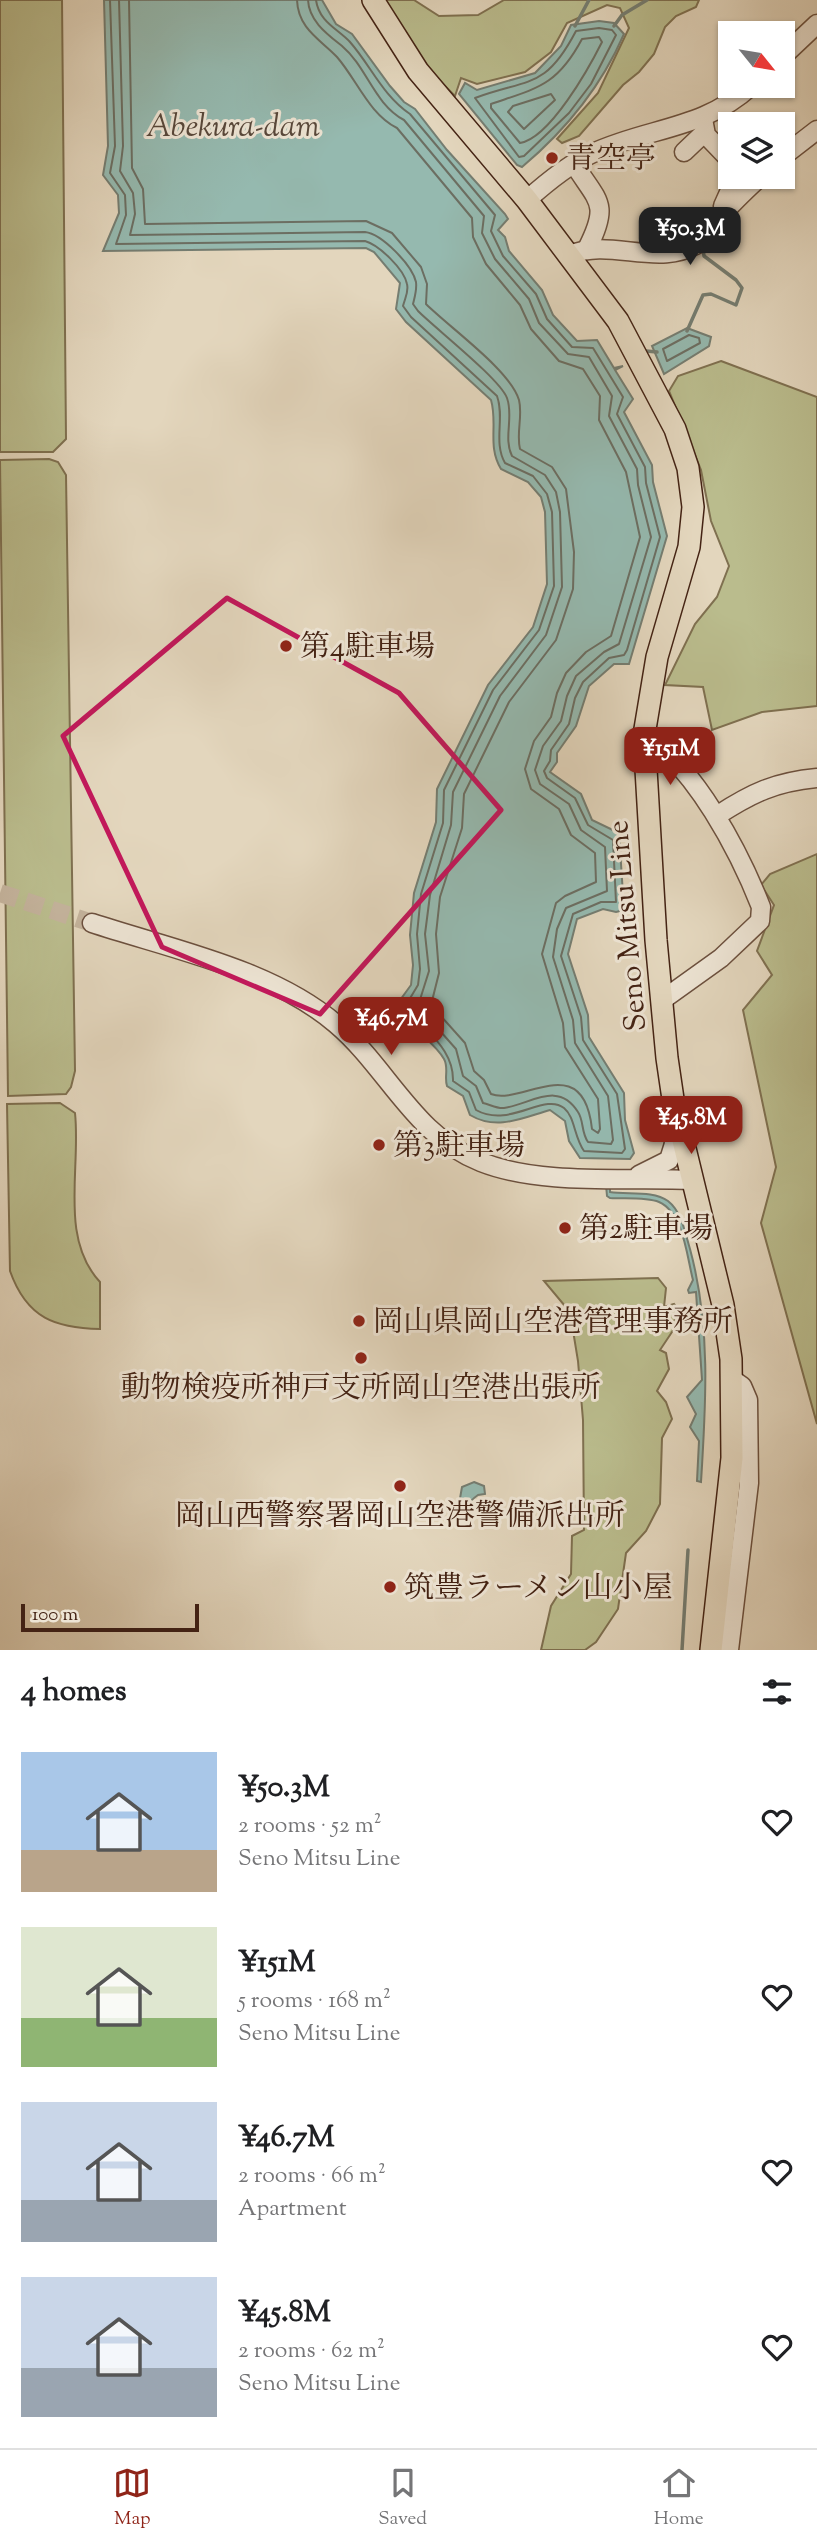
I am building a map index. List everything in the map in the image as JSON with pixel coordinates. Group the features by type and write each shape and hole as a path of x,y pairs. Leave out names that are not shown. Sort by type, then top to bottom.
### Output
{"main road":[{"name":"Seno Mitsu Line","path":"373,0 418,71 527,200 579,251 675,429 688,468 693,507 689,547 657,657 644,735 661,1001 673,1099 723,1305 732,1379 732,1458 737,1520 711,1650"}],"street":[{"path":"795,45 817,24"},
{"path":"684,152 704,126 736,98"},
{"path":"527,200 594,152 704,126"},
{"path":"704,126 718,144"},
{"path":"795,147 817,130"},
{"path":"574,164 601,207 601,221 579,251"},
{"path":"717,221 731,189"},
{"path":"579,251 655,255 691,246 704,239 717,221 748,189"},
{"path":"644,735 660,745 718,816 761,907 760,921 739,943 661,1001"},
{"path":"718,816 751,793 774,785 817,778"},
{"path":"92,923 262,979 312,1006 353,1041 426,1127 477,1161 525,1173 692,1180"},
{"path":"637,1178 669,1160 674,1144 673,1099"},
{"path":"729,1650 737,1520"}],"highlighted area":[{"path":"227,598 399,693 501,810 320,1014 162,947 63,736"}],"green space":[{"path":"0,0 62,0 66,439 53,452 0,452"},
{"path":"385,0 414,0 439,16 478,15 504,0 699,0 696,7 676,16 665,27 654,54 579,136 562,143 557,139 598,93 629,28 620,8 607,5 567,23 551,52 525,72 477,84 461,78 455,96 424,65"},
{"path":"721,361 817,397 817,706 762,712 712,730 703,687 665,685 695,624 717,597 729,566 711,521 701,470 669,391 678,376"},
{"path":"49,459 58,462 66,475 75,1071 71,1087 66,1094 8,1096 0,460"},
{"path":"817,854 817,1424 761,1223 776,1167 743,1010 772,975 757,951 774,905 761,885 770,874"},
{"path":"60,1103 75,1113 76,1224 87,1264 100,1282 100,1329 70,1326 45,1318 25,1300 10,1271 7,1104"},
{"path":"658,1278 666,1288 664,1307 674,1304 681,1313 674,1321 676,1326 660,1350 666,1353 669,1369 657,1391 666,1402 672,1419 662,1438 660,1504 646,1531 626,1553 618,1609 596,1642 585,1650 541,1650 551,1606 571,1574 572,1536 584,1530 583,1420 578,1361 570,1312 544,1281"}],"water":[{"name":"Abekura-dam","path":"104,0 322,0 336,24 352,34 390,86 404,102 415,109 447,150 505,214 508,219 498,230 505,237 509,251 542,290 553,315 577,341 597,340 614,368 623,366 615,370 633,399 624,412 652,465 653,482 667,536 629,664 614,664 589,686 576,726 557,753 557,762 550,772 581,794 592,820 619,833 624,910 616,912 603,909 577,919 568,954 588,1015 589,1037 624,1093 625,1120 634,1153 630,1159 580,1158 569,1141 565,1121 550,1110 500,1123 480,1120 470,1115 463,1096 447,1086 444,1059 406,1019 398,1003 411,985 413,965 410,935 414,893 436,822 437,789 488,685 533,627 547,584 545,512 541,497 528,482 501,469 495,452 491,400 406,322 396,309 400,283 374,252 366,248 103,251 119,213 118,195 103,175 108,146"},
{"path":"599,21 614,23 624,34 605,72 568,123 522,167 517,165 459,94 465,83 477,90 535,73 561,46 571,25"},
{"path":"687,328 711,337 709,346 664,374 652,346"},
{"path":"606,1185 610,1186 610,1192 648,1194 668,1201 677,1211 685,1230 697,1278 704,1336 705,1394 701,1482 697,1481 699,1441 690,1427 696,1414 687,1397 702,1380 696,1292 689,1293 688,1290 693,1280 683,1237 674,1216 659,1202 610,1198 607,1196"},
{"path":"474,1482 484,1486 485,1494 478,1495 468,1506 470,1527 464,1524 459,1504 462,1487"}],"waterway":[{"path":"575,26 589,0"},
{"path":"614,26 622,15 647,0"},
{"path":"687,331 703,295 711,294 736,305 742,288 736,280 704,256 703,248"},
{"path":"646,351 657,352"},
{"path":"682,1650 688,1550"}],"tunnel":[{"path":"0,893 92,923"}],"place":[{"name":"青空亭","path":"552,158"},
{"name":"第4駐車場","path":"286,646"},
{"name":"第3駐車場","path":"379,1145"},
{"name":"第2駐車場","path":"565,1228"},
{"name":"岡山県岡山空港管理事務所","path":"359,1321"},
{"name":"動物検疫所神戸支所岡山空港出張所","path":"361,1358"},
{"name":"岡山西警察署岡山空港警備派出所","path":"400,1486"},
{"name":"筑豊ラーメン山小屋","path":"390,1587"}]}
